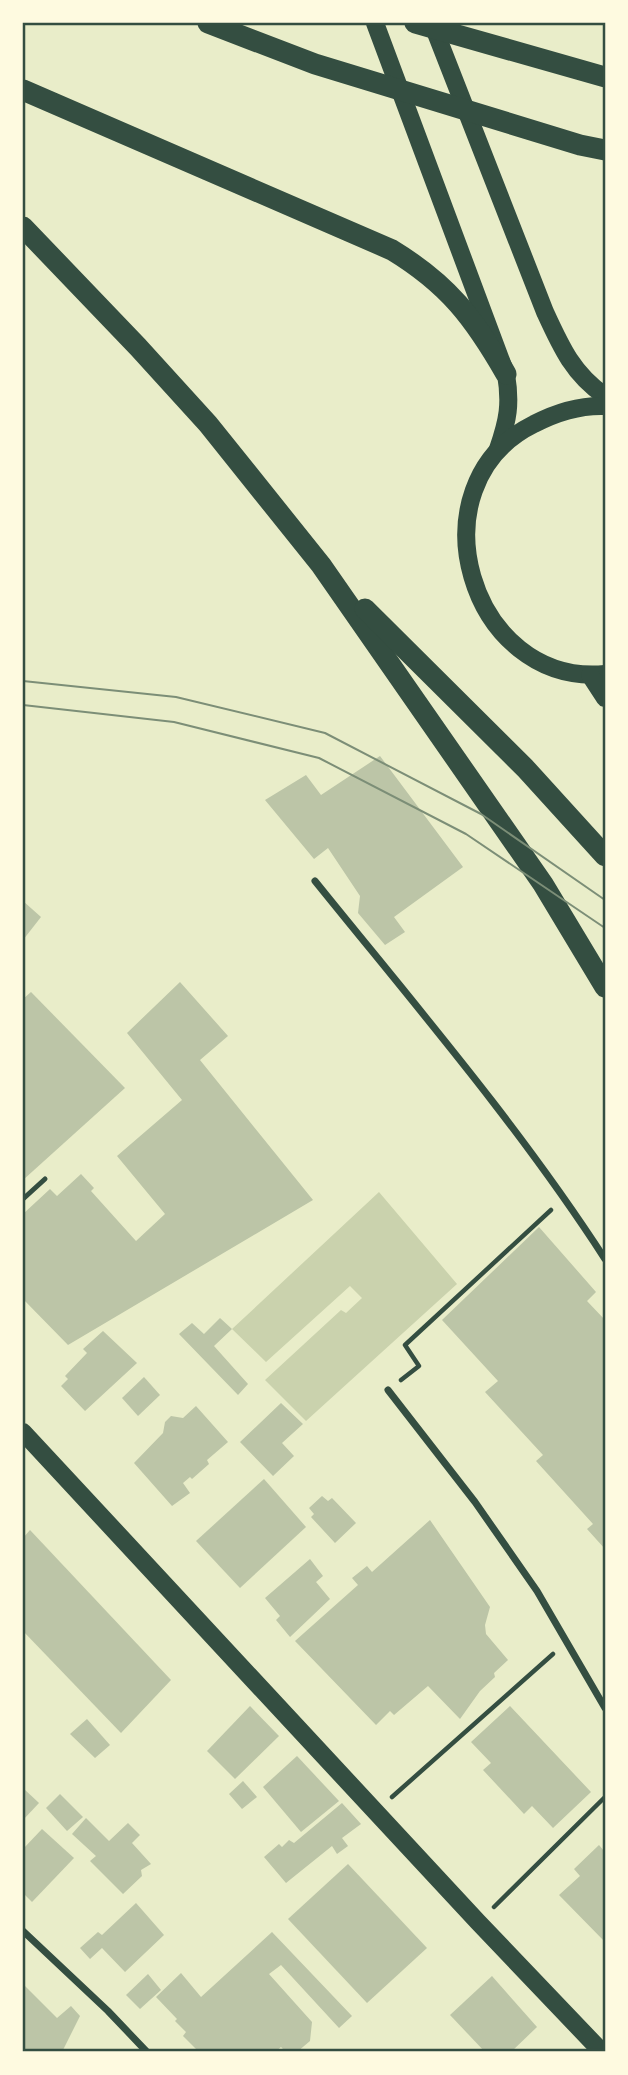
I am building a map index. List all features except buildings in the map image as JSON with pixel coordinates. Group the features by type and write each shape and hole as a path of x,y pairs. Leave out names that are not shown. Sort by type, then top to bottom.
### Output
{"highway":[{"path":"208,23 315,64 580,145 605,150"},
{"path":"415,23 605,77"},
{"path":"23,90 392,250 421,268 444,288 481,330 506,374"},
{"path":"23,227 208,424 321,565 543,884 605,987"},
{"path":"321,565 525,768 605,856"}],"main road":[{"path":"375,23 506,374 510,400 508,423 498,449 473,490 466,515 467,561 479,596 495,623 517,647 557,668 598,675 605,698"},
{"path":"432,23 560,345 578,374 605,396"},
{"path":"498,449 524,428 556,412 586,405 605,406"},
{"path":"23,1432 478,1922 603,2052"}],"street":[{"path":"316,881 468,1070 564,1198 605,1259"},
{"path":"388,1390 475,1502 537,1591 605,1708"},
{"path":"23,1931 108,2011 147,2052"}],"lane":[{"path":"23,1199 45,1179"}],"path":[{"path":"388,1390 419,1366 405,1345 564,1198"},
{"path":"376,1812 566,1642"},
{"path":"478,1922 605,1797"}],"green space":[{"path":"379,1192 457,1284 306,1421 265,1380 341,1310 346,1313 362,1298 350,1286 266,1362 232,1329"}],"tram line":[{"path":"23,681 176,697 325,733 481,814 605,900"},
{"path":"23,705 174,722 319,758 466,834 605,928"}]}
